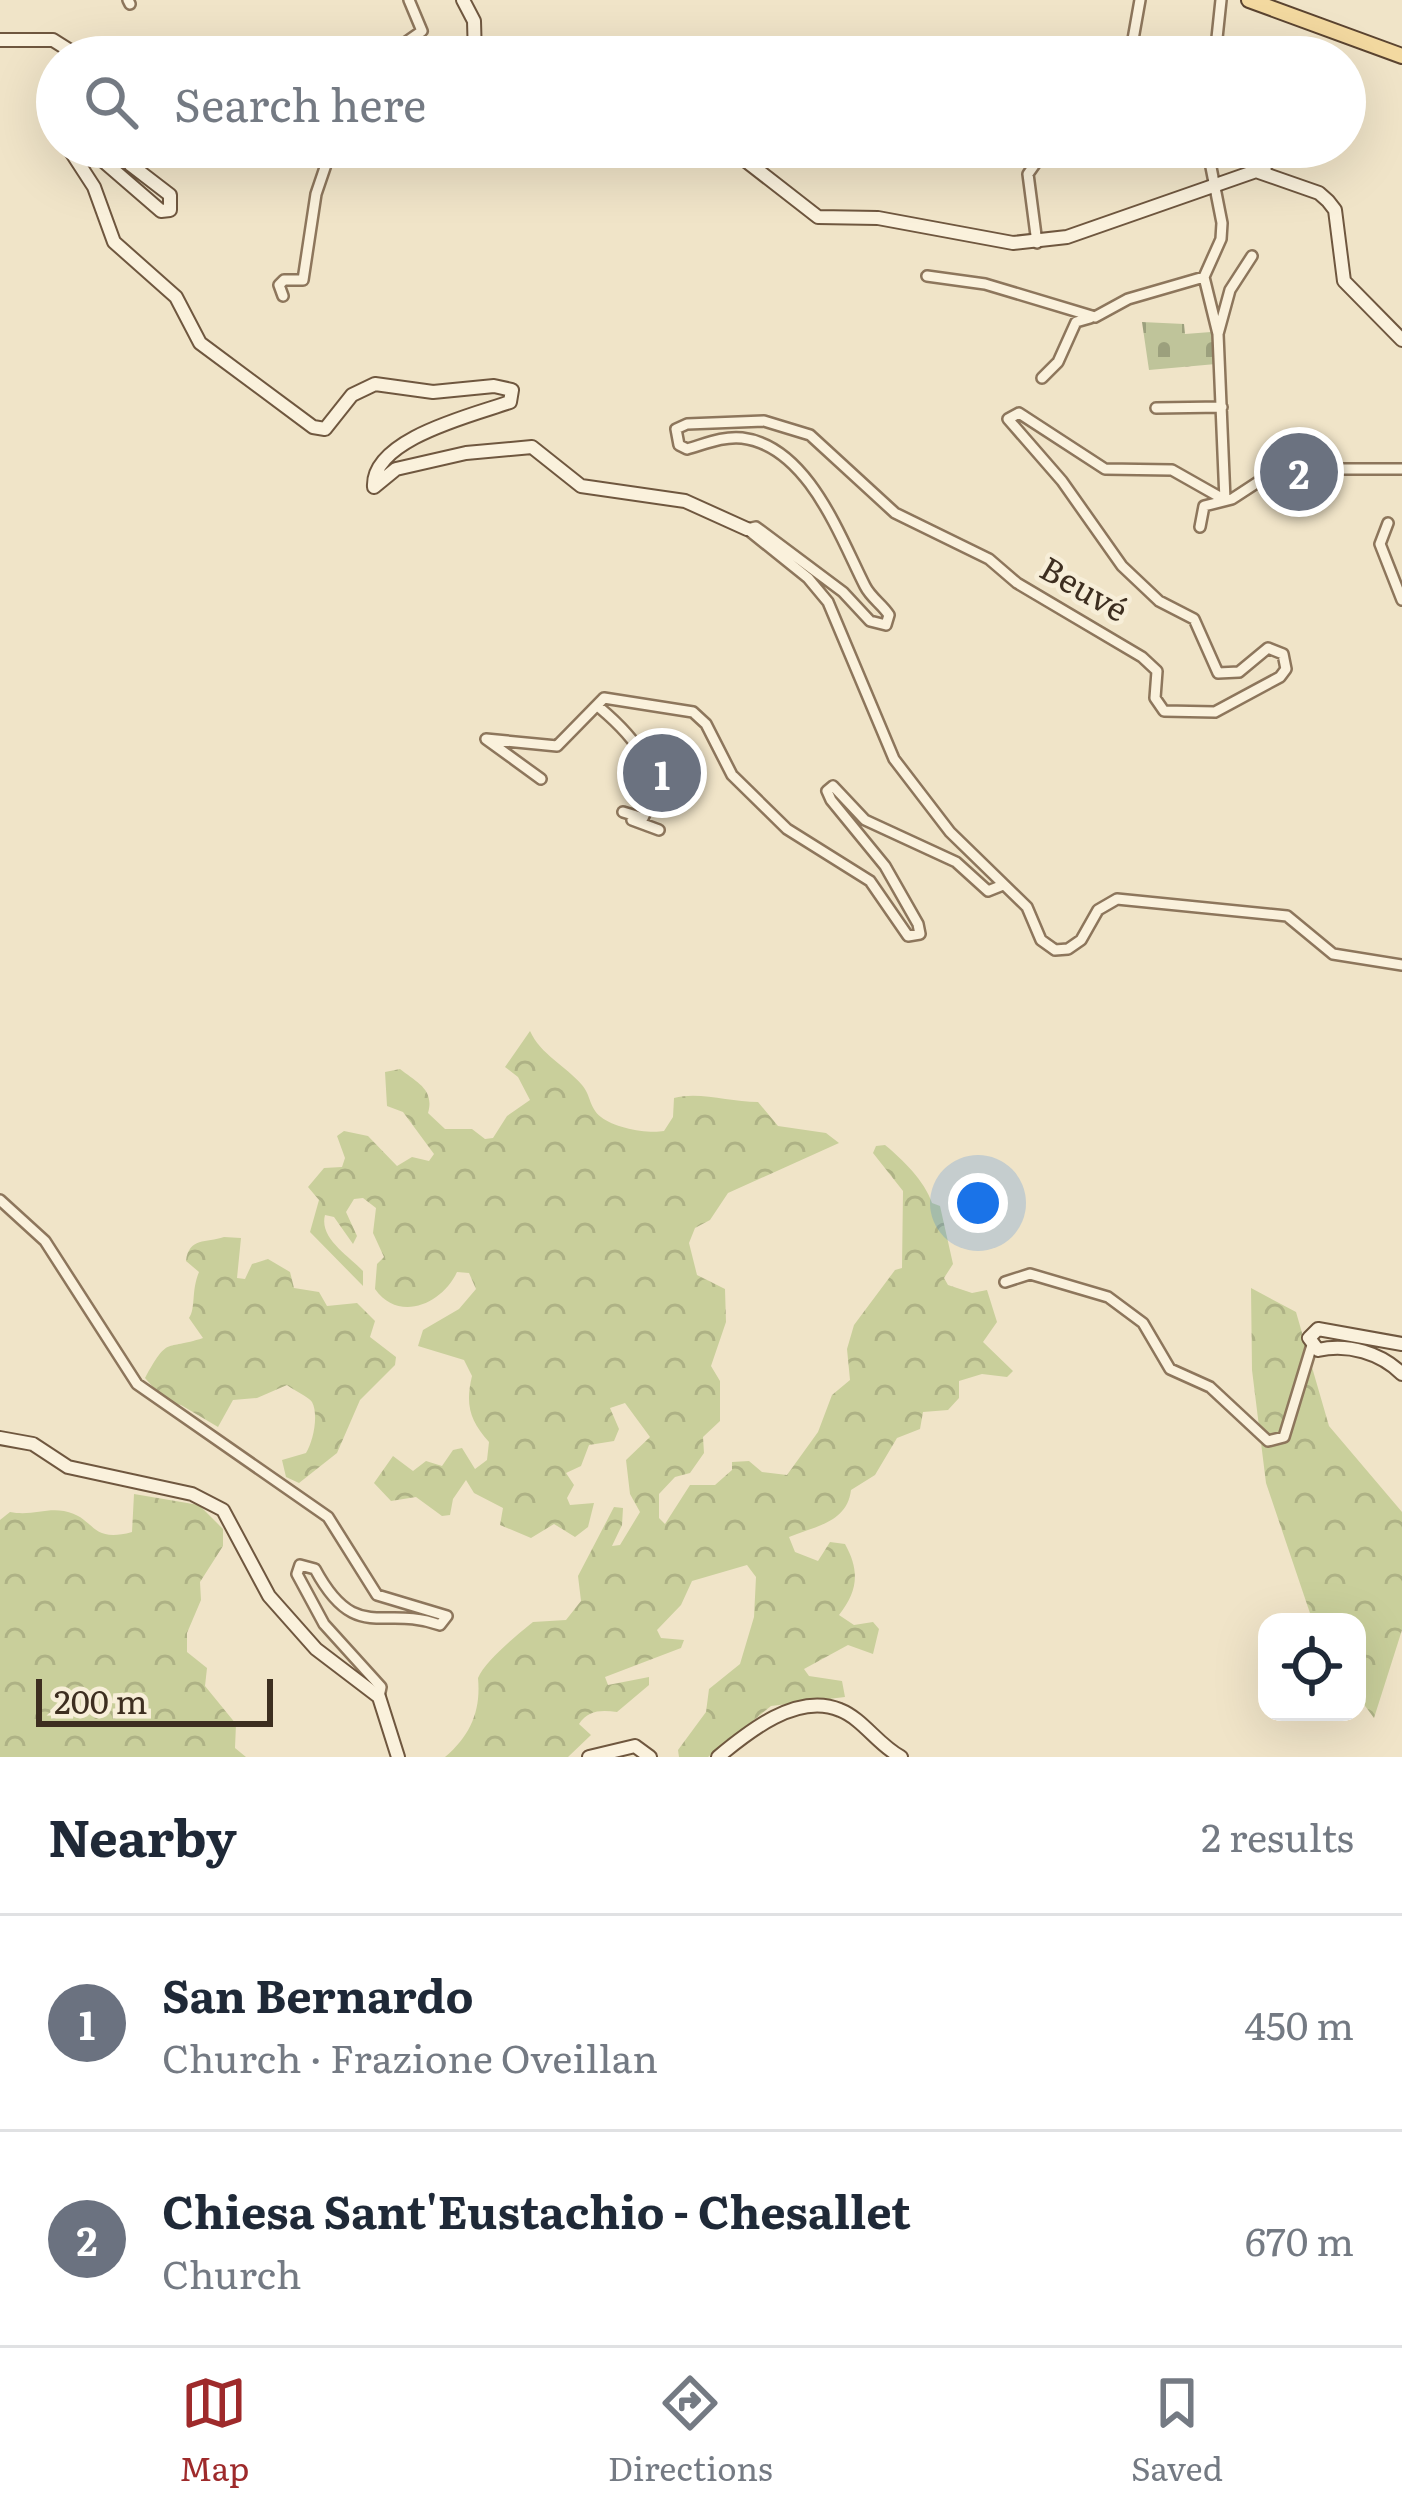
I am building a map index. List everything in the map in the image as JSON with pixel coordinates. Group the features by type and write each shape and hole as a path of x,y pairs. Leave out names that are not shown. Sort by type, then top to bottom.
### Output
{"main road":[{"path":"1249,0 1347,36"},
{"path":"1366,43 1402,56"}],"street":[{"path":"409,0 421,26 420,36"},
{"path":"463,0 474,22 474,36"},
{"path":"1134,36 1140,0"},
{"path":"1218,36 1222,0"},
{"path":"0,40 36,40"},
{"path":"82,168 94,187 114,242 176,297 208,352 313,427 325,429 352,395 375,384 433,392 508,387 514,393 510,402 458,416 427,437 395,446 372,484 378,487 396,469 503,448 532,447 581,486 686,501 747,529 808,578 828,602 894,759 950,832 1027,907 1041,940 1055,950 1081,940 1098,910 1117,899 1287,916 1333,954 1402,965"},
{"path":"111,168 161,211 170,210 170,195 135,168"},
{"path":"283,296 279,285 284,280 303,280 316,194 325,168"},
{"path":"755,168 818,217 878,218 1037,243 1095,229 1214,183 1266,170 1328,201 1335,210 1344,281 1402,340"},
{"path":"1032,168 1028,174 1037,243"},
{"path":"1212,168 1221,239 1204,277 1210,319 1218,334"},
{"path":"1226,500 1218,334 1229,290 1252,256"},
{"path":"927,276 985,284 1095,317"},
{"path":"1042,378 1058,362 1076,322 1128,299 1204,277"},
{"path":"1156,408 1222,407"},
{"name":"Beuvé","path":"747,529 756,527 843,592 870,621 886,625 889,615 867,592 813,486 748,439 725,438 687,449 679,445 676,429 687,424 764,421 810,435 896,513 989,560 1017,583 1142,657 1157,671 1158,707 1208,714 1280,676 1286,668 1283,654 1262,650 1238,671 1218,673 1194,619 1151,594 1103,545 1062,482 1011,426 1008,416 1019,413 1106,469 1172,470 1226,500"},
{"path":"1201,527 1204,506 1226,500 1295,458 1342,470 1402,469"},
{"path":"1388,523 1381,544 1402,600"},
{"path":"542,779 486,739 557,746 600,708 604,698 693,712 706,724 732,775 788,829 869,881 908,936 920,934 918,924 886,866 831,800 827,791 833,786 875,826 956,862 988,891 1003,885"},
{"path":"600,708 632,734 652,790 643,818 623,812 636,824 659,830"},
{"path":"0,1200 45,1241 89,1302 125,1367 152,1398 235,1448 328,1517 377,1595 447,1616 440,1625 424,1619 376,1621 333,1600 315,1569 300,1565 297,1574 324,1624 381,1687 379,1697 398,1757"},
{"path":"1006,1282 1030,1274 1108,1297 1143,1323 1170,1369 1210,1387 1268,1441 1284,1437 1302,1365 1312,1346 1310,1338 1318,1329 1402,1344"},
{"path":"1312,1346 1354,1349 1388,1361 1402,1374"},
{"path":"0,1438 33,1444 68,1467 192,1494 223,1510 269,1596 316,1649 379,1697"},
{"path":"718,1757 780,1715 819,1705 841,1710 901,1757"},
{"path":"589,1757 635,1746 650,1757"}],"green space":[{"path":"1142,322 1184,324 1185,334 1211,332 1216,364 1149,370"},
{"path":"530,1031 540,1047 582,1085 597,1113 614,1124 664,1131 673,1117 674,1098 704,1096 758,1102 778,1126 826,1133 839,1143 728,1193 710,1220 695,1228 689,1243 697,1275 725,1289 726,1322 711,1366 720,1381 720,1421 703,1437 704,1453 690,1473 675,1477 659,1494 659,1518 665,1524 690,1485 715,1485 732,1470 732,1462 749,1461 762,1472 787,1475 818,1432 832,1395 850,1380 847,1349 854,1325 895,1270 902,1268 903,1191 873,1153 876,1146 885,1145 899,1157 932,1203 940,1206 953,1264 944,1278 948,1285 972,1293 987,1290 997,1322 983,1342 1013,1371 1007,1377 982,1374 959,1381 959,1398 948,1410 923,1412 920,1429 897,1438 875,1475 851,1490 843,1510 789,1537 795,1552 818,1561 830,1542 845,1544 855,1581 839,1615 854,1625 873,1622 879,1629 873,1654 848,1645 804,1669 809,1676 842,1681 845,1697 771,1706 708,1757 679,1757 678,1750 706,1712 709,1689 740,1664 754,1617 756,1577 747,1565 692,1581 681,1605 657,1630 661,1638 684,1640 681,1648 605,1677 608,1685 649,1677 649,1685 617,1712 586,1716 579,1724 591,1735 568,1757 445,1757 472,1721 478,1678 487,1664 533,1622 566,1620 581,1601 578,1576 614,1507 623,1508 622,1525 612,1546 620,1545 640,1512 630,1494 626,1460 650,1437 625,1403 610,1408 619,1429 614,1441 589,1445 581,1466 566,1473 574,1485 567,1498 570,1505 594,1503 588,1527 575,1537 554,1524 531,1538 500,1525 503,1508 474,1493 466,1480 453,1499 450,1515 442,1516 416,1497 391,1501 374,1483 393,1456 413,1471 426,1461 442,1466 453,1450 462,1448 475,1469 487,1460 489,1442 471,1412 472,1376 464,1360 418,1346 423,1330 459,1309 476,1289 469,1273 457,1272 441,1293 419,1305 396,1305 385,1299 375,1289 377,1264 384,1257 373,1233 376,1208 363,1198 354,1199 346,1212 357,1236 353,1244 334,1217 325,1215 324,1223 336,1246 363,1271 363,1286 310,1232 319,1200 308,1187 324,1168 342,1167 345,1158 337,1136 344,1131 368,1136 397,1166 412,1157 429,1161 434,1154 403,1112 387,1106 385,1072 400,1069 423,1087 429,1098 428,1113 445,1129 472,1129 485,1139 493,1138 507,1116 530,1100 518,1077 505,1067"},
{"path":"241,1238 237,1278 245,1279 252,1264 268,1259 290,1272 294,1288 319,1292 327,1306 357,1303 375,1321 370,1337 396,1357 395,1365 360,1400 337,1453 299,1483 286,1477 282,1460 309,1448 315,1414 308,1398 287,1385 257,1398 233,1400 218,1427 181,1405 166,1402 145,1378 164,1350 203,1338 189,1318 199,1272 186,1261 195,1244"},
{"path":"1251,1288 1296,1312 1329,1426 1402,1512 1402,1630 1374,1718 1366,1707 1366,1613 1310,1613 1266,1483 1252,1370"},
{"path":"134,1494 199,1505 223,1529 223,1546 200,1582 201,1600 187,1633 187,1652 207,1668 205,1686 236,1724 235,1748 246,1757 0,1757 0,1520 10,1512 64,1511 100,1532 118,1535 132,1532"}],"place":[{"name":"Chiesa Sant'Eustachio - Chesallet","path":"1299,472"},
{"name":"San Bernardo","path":"662,773"}]}
